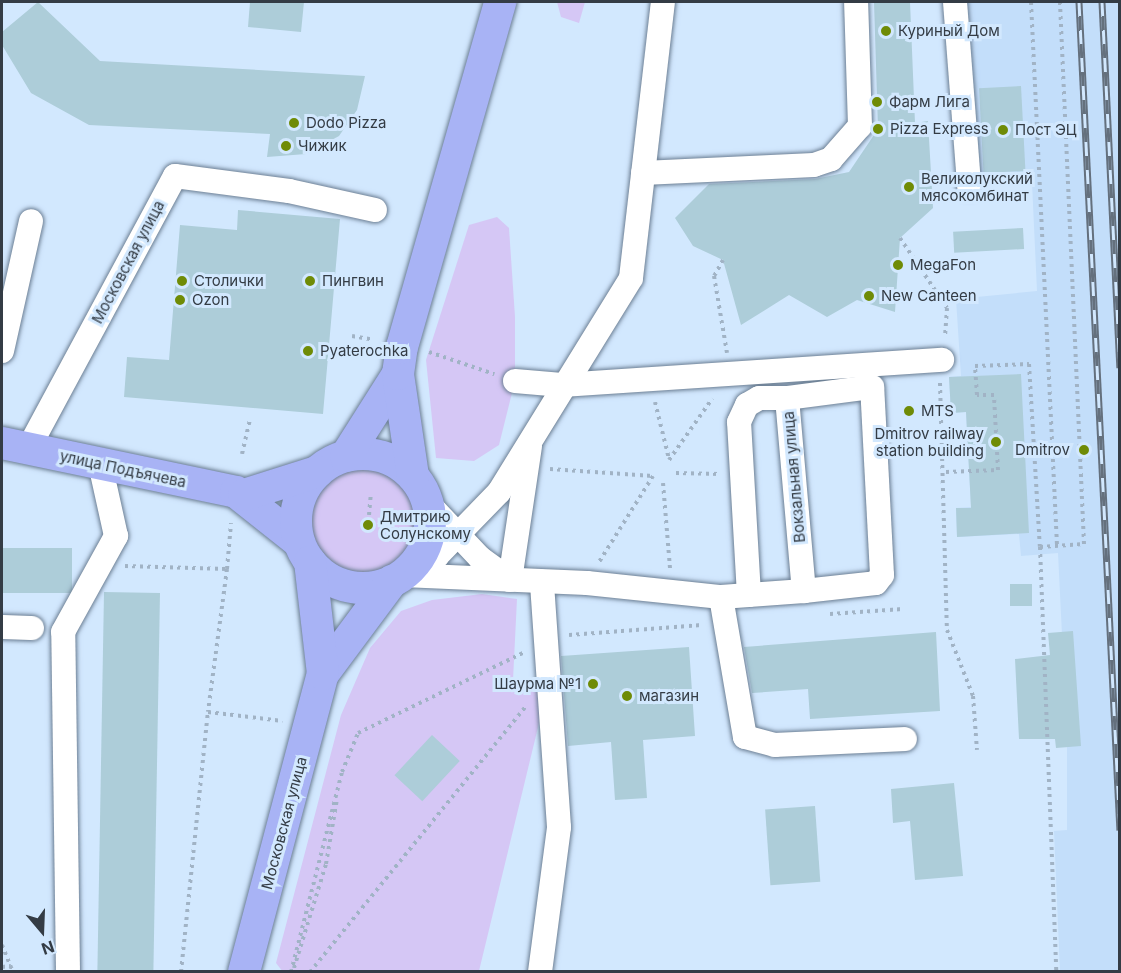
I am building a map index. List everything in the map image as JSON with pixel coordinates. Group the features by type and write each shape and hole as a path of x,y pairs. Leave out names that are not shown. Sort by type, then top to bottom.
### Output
{"main road":[{"path":"317,472 346,456 398,374 500,2"},
{"path":"398,374 413,476 428,503"},
{"name":"улица Подъячева","path":"15,446 100,464 238,508 304,552"},
{"path":"346,456 386,458 413,476"},
{"name":"улица Подъячева","path":"238,508 317,472"},
{"name":"Московская улица","path":"317,472 298,504 323,674"},
{"name":"Московская улица","path":"244,972 323,674 427,542 428,503"},
{"path":"304,552 340,584 362,588 398,578"}],"street":[{"path":"398,578 458,536 499,492 531,434 631,278 663,2"},
{"path":"643,173 814,165 831,159 860,126 856,2"},
{"path":"955,2 969,186"},
{"name":"Московская улица","path":"15,446 175,176 289,191 375,210"},
{"path":"2,351 31,221"},
{"path":"515,381 562,385 648,377 942,360"},
{"name":"Вокзальная улица","path":"398,578 586,584 721,597 804,591 881,580 876,390 787,398 804,591"},
{"path":"749,595 739,422 747,405 759,398 787,398"},
{"path":"510,580 528,468 531,434"},
{"path":"68,972 63,632 116,536 100,464"},
{"path":"428,503 458,536 510,580"},
{"path":"540,972 559,827 549,679 544,644 542,582"},
{"path":"721,597 745,737 775,745 905,739"},
{"path":"2,627 32,627"}],"path":[{"path":"1031,2 1057,546"},
{"path":"1040,547 1084,544 1060,2"},
{"path":"900,238 948,308 942,360 946,472 947,630 973,696 977,750"},
{"path":"648,377 669,460 731,372 714,276 723,260"},
{"path":"352,336 374,340"},
{"path":"429,352 515,381"},
{"path":"946,472 998,470 994,395 976,395 975,366 1029,364 1040,547 1056,972"},
{"path":"242,454 250,419"},
{"path":"528,468 653,476 586,584"},
{"path":"663,483 672,594"},
{"path":"369,515 371,493"},
{"path":"181,972 208,712 227,569 238,508"},
{"path":"100,565 227,569"},
{"path":"293,972 326,864 342,772 355,737 544,644"},
{"path":"310,972 549,679"},
{"path":"208,712 286,722"},
{"path":"2,945 13,972"},
{"path":"2,967 11,966"}],"shaded area":[{"path":"557,2 585,2 579,23 561,17"},
{"path":"966,2 1119,2 1119,971 1060,971 1054,831 1067,830 1067,737 1058,553 1021,556 1019,534 957,537 956,508 971,507 966,412 951,413 949,377 961,376 956,299 1037,291 1032,183 979,186"},
{"path":"497,217 509,228 515,317 515,381 499,445 474,461 436,458 426,360 469,225"},
{"path":"363,462 396,472 412,488 422,521 412,554 396,570 363,580 330,570 314,554 304,521 314,488 330,472"},
{"path":"482,594 517,599 513,680 548,686 479,971 283,972 276,963 341,715 370,648 401,611 432,600"}],"building":[{"path":"38,2 100,61 365,76 357,110 339,136 306,154 267,157 270,134 89,125 31,93 2,45 2,32"},
{"path":"250,2 304,2 301,32 248,27"},
{"path":"874,2 910,2 915,123 928,121 933,208 900,238 895,312 857,300 827,317 789,295 741,325 723,260 693,246 675,218 709,184 815,179 849,172 878,129"},
{"name":"Пост ЭЦ","path":"1021,86 1025,171 984,173 979,88"},
{"path":"238,210 340,219 323,414 124,397 127,357 169,360 180,225 237,230"},
{"path":"1023,228 1024,249 954,253 953,232"},
{"name":"Dmitrov railway station building","path":"1021,374 1029,533 957,537 956,508 971,508 966,412 951,413 949,377"},
{"path":"2,548 72,548 72,593 2,593"},
{"path":"1010,584 1032,584 1032,606 1010,606"},
{"path":"104,592 160,593 153,972 97,972"},
{"path":"1073,631 1081,746 1056,748 1055,739 1019,739 1015,659 1050,655 1048,633"},
{"path":"936,632 940,711 810,719 808,689 752,693 744,647"},
{"name":"магазин","path":"689,647 695,736 643,740 647,798 615,800 611,742 568,746 561,656"},
{"path":"432,735 460,761 422,801 394,775"},
{"path":"954,783 963,876 915,880 910,821 893,823 891,789"},
{"path":"815,806 820,882 770,885 765,809"}],"railway":[{"path":"1079,2 1120,830"},
{"path":"1102,2 1120,368"}],"place":[{"name":"Куриный Дом","path":"886,31"},
{"name":"Фарм Лига","path":"877,102"},
{"name":"Dodo Pizza","path":"294,123"},
{"name":"Pizza Express","path":"878,129"},
{"name":"Пост ЭЦ","path":"1003,130"},
{"name":"Чижик","path":"286,146"},
{"name":"Великолукский мясокомбинат","path":"909,187"},
{"name":"MegaFon","path":"898,265"},
{"name":"Столички","path":"182,281"},
{"name":"Пингвин","path":"310,281"},
{"name":"New Canteen","path":"869,296"},
{"name":"Ozon","path":"180,300"},
{"name":"Pyaterochka","path":"308,351"},
{"name":"MTS","path":"909,411"},
{"name":"Dmitrov railway station building","path":"996,442"},
{"name":"Dmitrov","path":"1084,450"},
{"name":"Дмитрию Солунскому","path":"368,525"},
{"name":"Шаурма №1","path":"593,684"},
{"name":"магазин","path":"627,696"}]}
